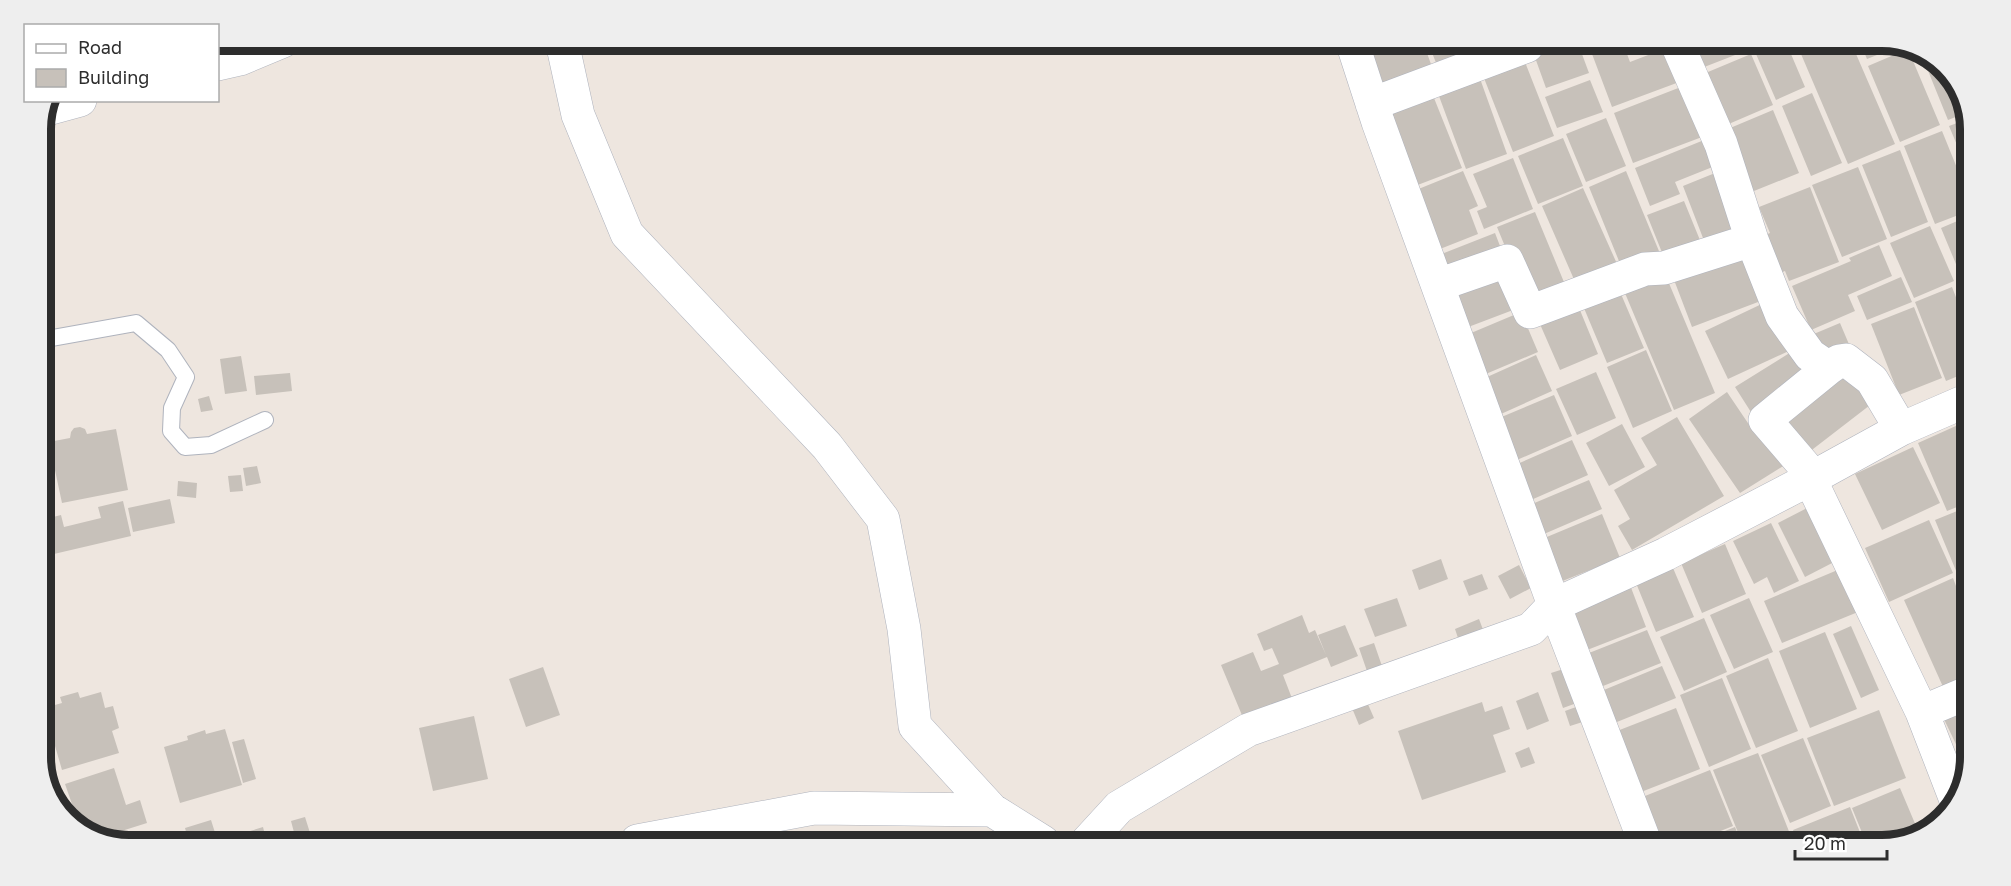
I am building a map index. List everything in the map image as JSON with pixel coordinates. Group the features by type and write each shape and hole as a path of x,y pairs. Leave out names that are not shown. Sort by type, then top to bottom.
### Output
{"street":[{"path":"219,64 258,51"},
{"path":"564,51 578,115 627,234 827,446 883,519 904,629 915,726 992,810 1032,835"},
{"path":"1355,51 1372,104 1554,605 1642,835"},
{"path":"1372,104 1514,51"},
{"path":"1679,51 1721,144 1752,240 1782,316 1810,355 1829,368"},
{"path":"1438,285 1507,261 1530,312 1645,269 1664,268 1752,240"},
{"path":"1901,429 1872,380 1845,360 1829,368 1765,420 1807,469 1922,712 1952,790"},
{"path":"1093,835 1119,807 1248,730 1531,629 1554,605 1666,554 1901,429 1960,403"},
{"path":"1922,712 1960,696"},
{"path":"661,835 814,808 992,810"}],"lane":[{"path":"51,338 136,323 168,350 186,377 172,408 171,431 185,447 211,445 265,420"}],"building":[{"path":"1367,51 1426,51 1435,75 1383,94"},
{"path":"1431,51 1481,51 1483,56 1440,73"},
{"path":"1581,51 1589,73 1546,88 1533,52"},
{"path":"1591,51 1626,51 1630,62 1659,51 1671,51 1682,81 1612,107"},
{"path":"1686,51 1745,51 1694,71"},
{"path":"1763,51 1790,51 1805,87 1776,100 1756,54"},
{"path":"1800,51 1855,51 1895,144 1848,164"},
{"path":"1864,51 1886,52 1867,59"},
{"path":"1898,53 1911,57 1940,125 1900,142 1868,66"},
{"path":"1751,54 1773,105 1717,129 1696,77"},
{"path":"1523,57 1554,136 1513,152 1482,73"},
{"path":"1926,65 1944,82 1956,104 1958,116 1948,120"},
{"path":"1478,73 1507,154 1466,169 1436,88"},
{"path":"1590,80 1603,112 1557,128 1545,97"},
{"path":"1686,85 1710,134 1633,163 1614,113"},
{"path":"1430,88 1462,168 1415,186 1383,107"},
{"path":"1812,93 1842,163 1811,176 1782,106"},
{"path":"1773,110 1799,173 1749,193 1723,131"},
{"path":"1606,118 1626,166 1586,182 1566,134"},
{"path":"1960,122 1960,152 1949,126"},
{"path":"1942,131 1960,175 1960,214 1935,224 1904,146"},
{"path":"1563,138 1583,186 1538,204 1518,156"},
{"path":"1709,138 1720,164 1675,182 1680,194 1650,206 1635,168"},
{"path":"1900,150 1928,222 1891,237 1862,165"},
{"path":"1513,158 1533,209 1484,229 1477,211 1487,207 1473,174"},
{"path":"1858,167 1887,239 1842,257 1812,185"},
{"path":"1463,171 1478,206 1469,210 1478,234 1440,249 1416,190"},
{"path":"1626,171 1661,256 1623,271 1589,187"},
{"path":"1720,171 1746,236 1708,251 1683,186"},
{"path":"1810,187 1839,262 1789,281 1785,271 1780,273 1765,235 1770,233 1759,207"},
{"path":"1583,188 1618,266 1576,284 1542,206"},
{"path":"1684,201 1704,250 1667,265 1647,215"},
{"path":"1535,212 1566,287 1528,302 1497,227"},
{"path":"1960,220 1960,274 1941,228"},
{"path":"1930,226 1954,281 1914,298 1890,243"},
{"path":"1495,233 1505,259 1449,280 1439,255"},
{"path":"1879,245 1892,276 1848,295 1855,311 1811,330 1792,286 1851,261 1849,258"},
{"path":"1748,253 1766,299 1692,327 1671,272"},
{"path":"1504,264 1521,307 1463,329 1446,287"},
{"path":"1663,269 1715,393 1674,410 1622,286"},
{"path":"1901,277 1912,302 1867,320 1857,296"},
{"path":"1618,287 1644,348 1607,363 1581,301"},
{"path":"1952,287 1960,308 1960,375 1946,381 1915,302"},
{"path":"1575,298 1598,354 1560,370 1536,315"},
{"path":"1768,301 1791,350 1728,379 1705,331"},
{"path":"1914,307 1942,378 1899,395 1871,324"},
{"path":"1521,312 1538,352 1481,376 1464,336"},
{"path":"1840,323 1851,349 1831,358 1809,336"},
{"path":"1799,347 1818,373 1756,420 1735,387"},
{"path":"1646,350 1672,411 1633,428 1607,367"},
{"path":"1536,355 1552,391 1492,418 1476,382"},
{"path":"241,356 247,391 225,394 220,359"},
{"path":"1843,362 1874,402 1804,456 1773,416"},
{"path":"1596,372 1616,418 1577,435 1556,389"},
{"path":"290,373 292,391 256,395 254,376"},
{"path":"1727,392 1754,432 1793,460 1740,493 1689,419"},
{"path":"1554,395 1572,436 1510,463 1492,421"},
{"path":"209,396 213,410 201,412 198,399"},
{"path":"1677,417 1724,496 1632,550 1618,526 1630,519 1614,490 1657,465 1641,438"},
{"path":"1622,424 1645,467 1609,486 1586,443"},
{"path":"1960,424 1960,506 1947,511 1918,443"},
{"path":"74,428 85,429 87,434 116,429 128,490 62,503 51,442 70,438"},
{"path":"1572,440 1588,475 1531,500 1515,465"},
{"path":"1913,447 1940,503 1882,530 1855,474"},
{"path":"257,466 261,483 246,486 243,468"},
{"path":"241,475 243,491 230,492 228,476"},
{"path":"1589,480 1602,509 1537,537 1525,507"},
{"path":"178,481 197,483 196,498 177,496"},
{"path":"170,499 175,523 133,532 128,508"},
{"path":"123,501 131,536 51,555 51,518 61,515 64,527 101,518 98,507"},
{"path":"1809,507 1836,561 1805,577 1778,523"},
{"path":"1960,510 1959,578 1935,520"},
{"path":"1602,514 1620,558 1560,582 1542,539"},
{"path":"1929,520 1953,573 1889,602 1865,548"},
{"path":"1771,523 1799,581 1774,593 1767,577 1754,584 1733,541"},
{"path":"1725,544 1746,594 1702,613 1681,563"},
{"path":"1441,559 1448,579 1419,590 1412,570"},
{"path":"1519,565 1531,588 1510,599 1498,576"},
{"path":"1673,568 1694,617 1656,632 1636,583"},
{"path":"1840,569 1858,612 1782,643 1764,601"},
{"path":"1482,574 1488,589 1469,596 1463,581"},
{"path":"1953,578 1956,586 1960,584 1960,682 1944,689 1904,600"},
{"path":"1630,585 1646,627 1582,652 1566,610"},
{"path":"1397,598 1407,626 1375,637 1364,609"},
{"path":"1749,598 1773,652 1734,669 1710,615"},
{"path":"1302,615 1309,633 1315,630 1326,655 1318,635 1345,625 1358,656 1331,667 1327,657 1283,675 1293,701 1244,720 1221,665 1253,652 1261,671 1279,664 1272,648 1264,651 1257,634"},
{"path":"1704,618 1727,672 1684,691 1660,637"},
{"path":"1479,619 1485,635 1460,644 1455,629"},
{"path":"1851,626 1879,690 1861,698 1833,634"},
{"path":"1647,630 1661,663 1598,688 1584,655"},
{"path":"1825,632 1857,709 1810,728 1779,651"},
{"path":"1374,643 1383,669 1368,674 1359,648"},
{"path":"1768,658 1798,731 1756,748 1726,676"},
{"path":"1573,666 1585,700 1563,708 1551,673"},
{"path":"1662,666 1676,698 1612,724 1599,692"},
{"path":"543,667 560,715 526,727 509,679"},
{"path":"1722,678 1751,749 1709,767 1680,695"},
{"path":"78,692 80,698 101,692 105,708 113,706 119,728 112,731 119,753 62,770 51,732 51,706 62,703 60,697"},
{"path":"1538,692 1549,721 1527,730 1516,701"},
{"path":"1367,702 1374,718 1359,725 1352,708"},
{"path":"1482,702 1485,712 1502,706 1510,729 1493,735 1506,772 1422,800 1398,731"},
{"path":"1587,703 1592,719 1570,726 1565,711"},
{"path":"1960,706 1960,753 1942,715"},
{"path":"1676,708 1700,769 1641,792 1617,731"},
{"path":"1879,710 1906,778 1834,806 1807,738"},
{"path":"474,716 488,779 433,791 419,728"},
{"path":"225,729 242,785 180,803 164,747 188,740 187,736 205,730 206,734"},
{"path":"1803,738 1831,806 1790,823 1761,755"},
{"path":"244,739 256,779 243,783 232,742"},
{"path":"1529,747 1535,763 1521,768 1515,753"},
{"path":"1758,753 1790,835 1739,835 1713,770"},
{"path":"114,768 126,805 140,800 147,823 115,833 99,829 75,813 65,784"},
{"path":"1710,770 1733,826 1711,835 1649,835 1635,800"},
{"path":"1900,788 1916,827 1892,834 1863,835 1852,808"},
{"path":"1850,807 1861,835 1795,835 1793,830"},
{"path":"305,817 311,835 295,835 291,821"},
{"path":"211,820 216,835 187,835 185,828"},
{"path":"263,827 265,835 237,835"},
{"path":"1735,827 1738,835 1715,835"}]}
